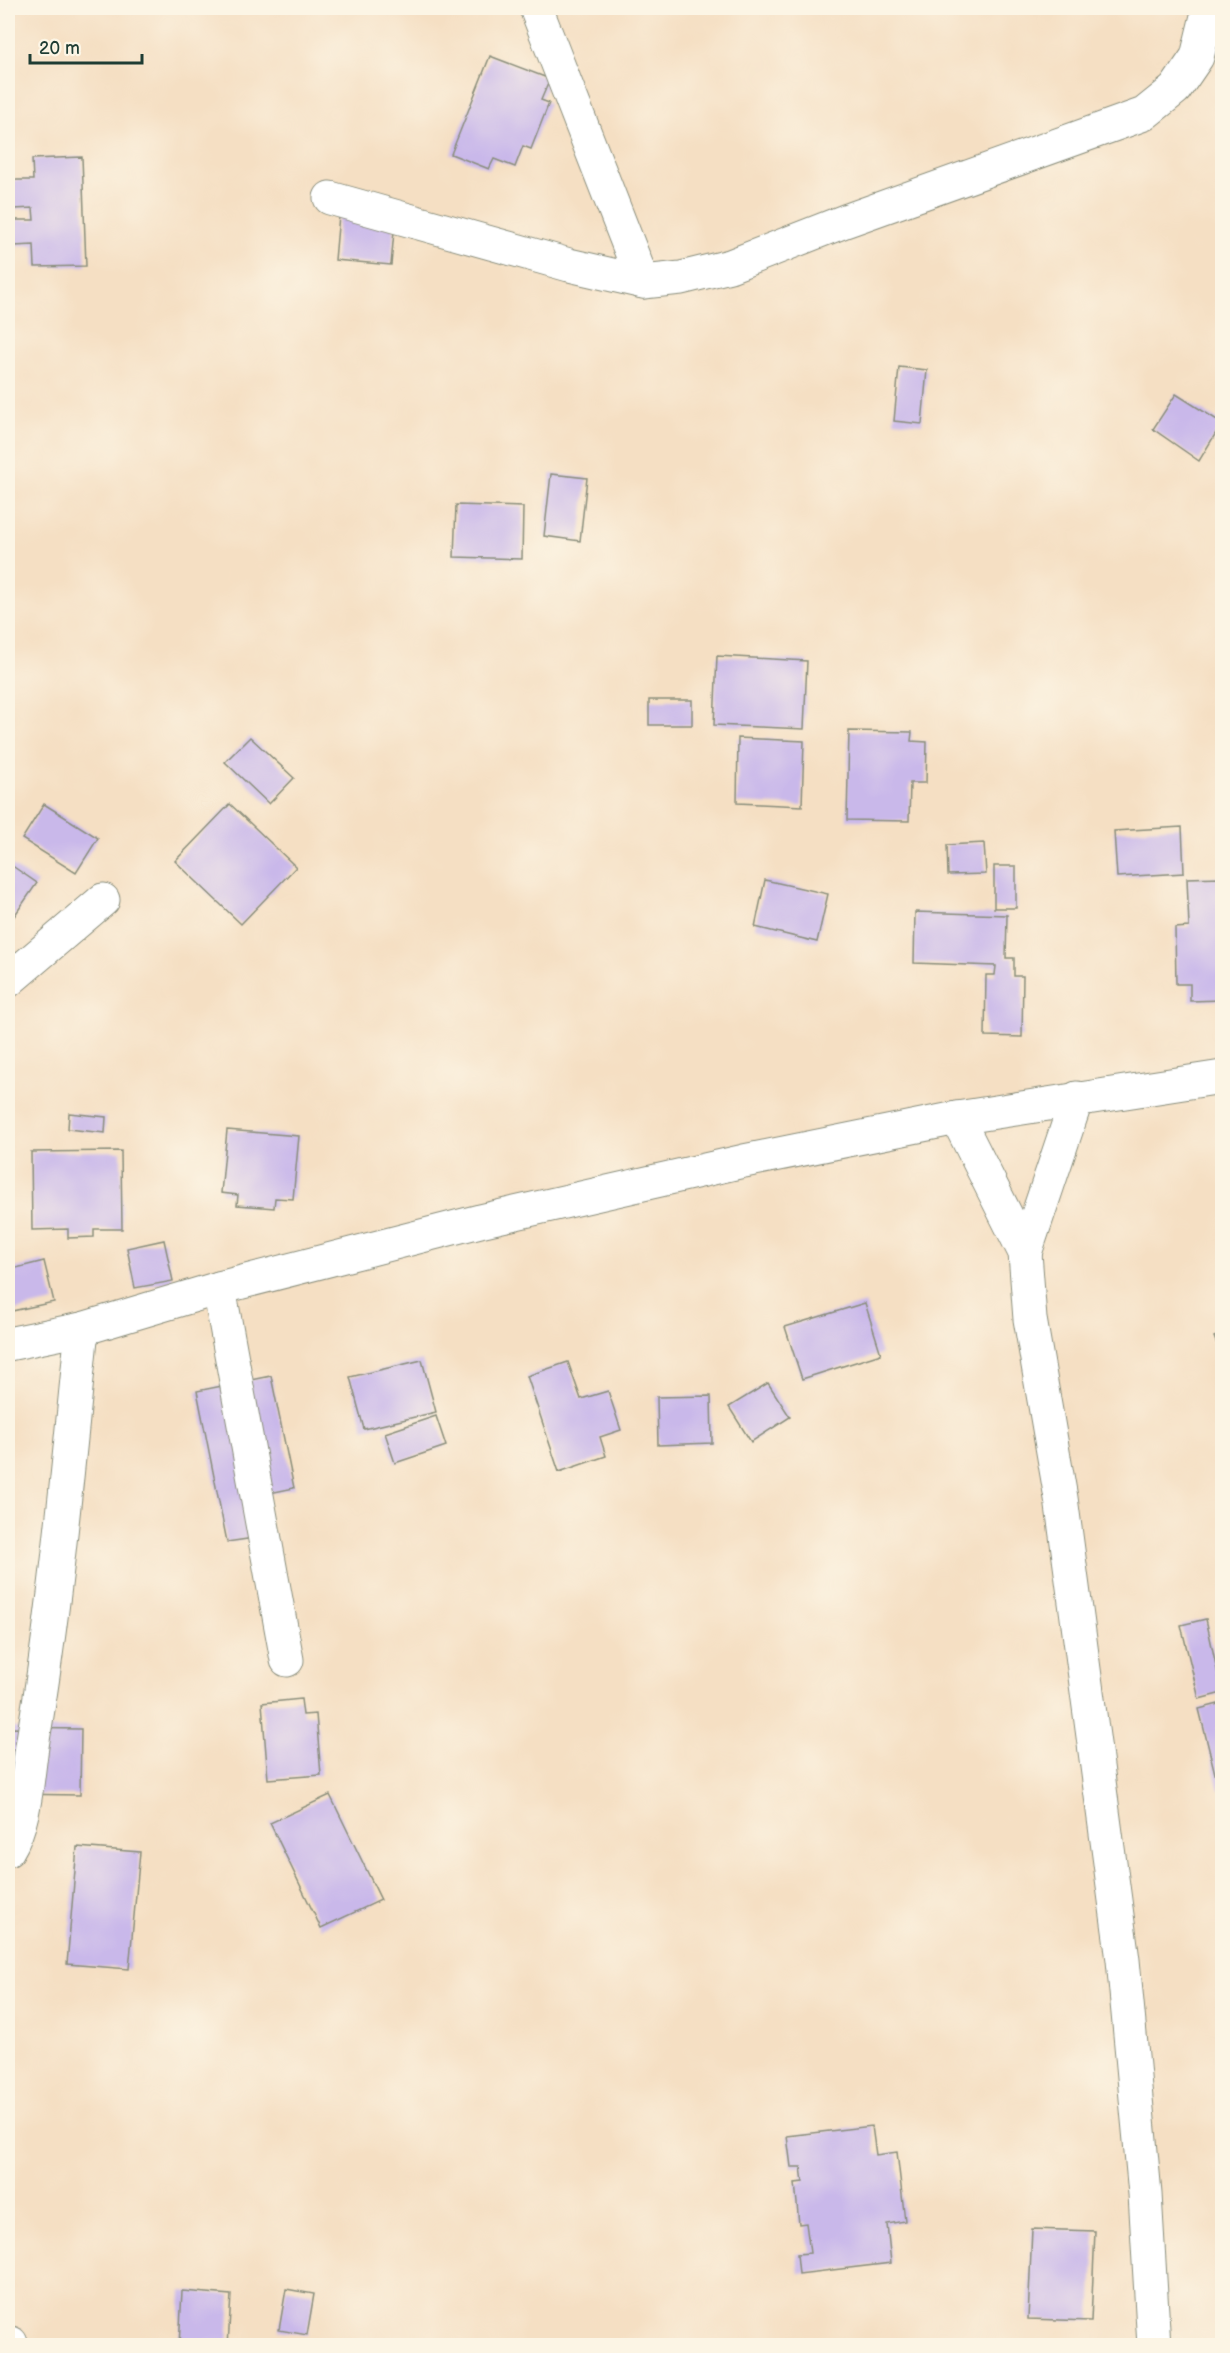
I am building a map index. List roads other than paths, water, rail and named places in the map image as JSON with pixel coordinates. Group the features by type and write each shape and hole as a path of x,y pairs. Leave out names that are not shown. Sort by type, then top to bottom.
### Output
{"street":[{"path":"536,8 643,282"},
{"path":"330,198 569,265 643,282 681,278 730,266 846,221 1144,114 1175,89 1197,57 1209,8"},
{"path":"8,981 103,900"},
{"path":"8,1344 82,1329 219,1288 492,1218 744,1161 957,1118 1222,1077"},
{"path":"1025,1253 1077,1098"},
{"path":"957,1118 1025,1253 1030,1319 1061,1498 1123,1960 1160,2344"},
{"path":"219,1288 286,1660"},
{"path":"8,1850 21,1815 48,1653 82,1329"}]}
